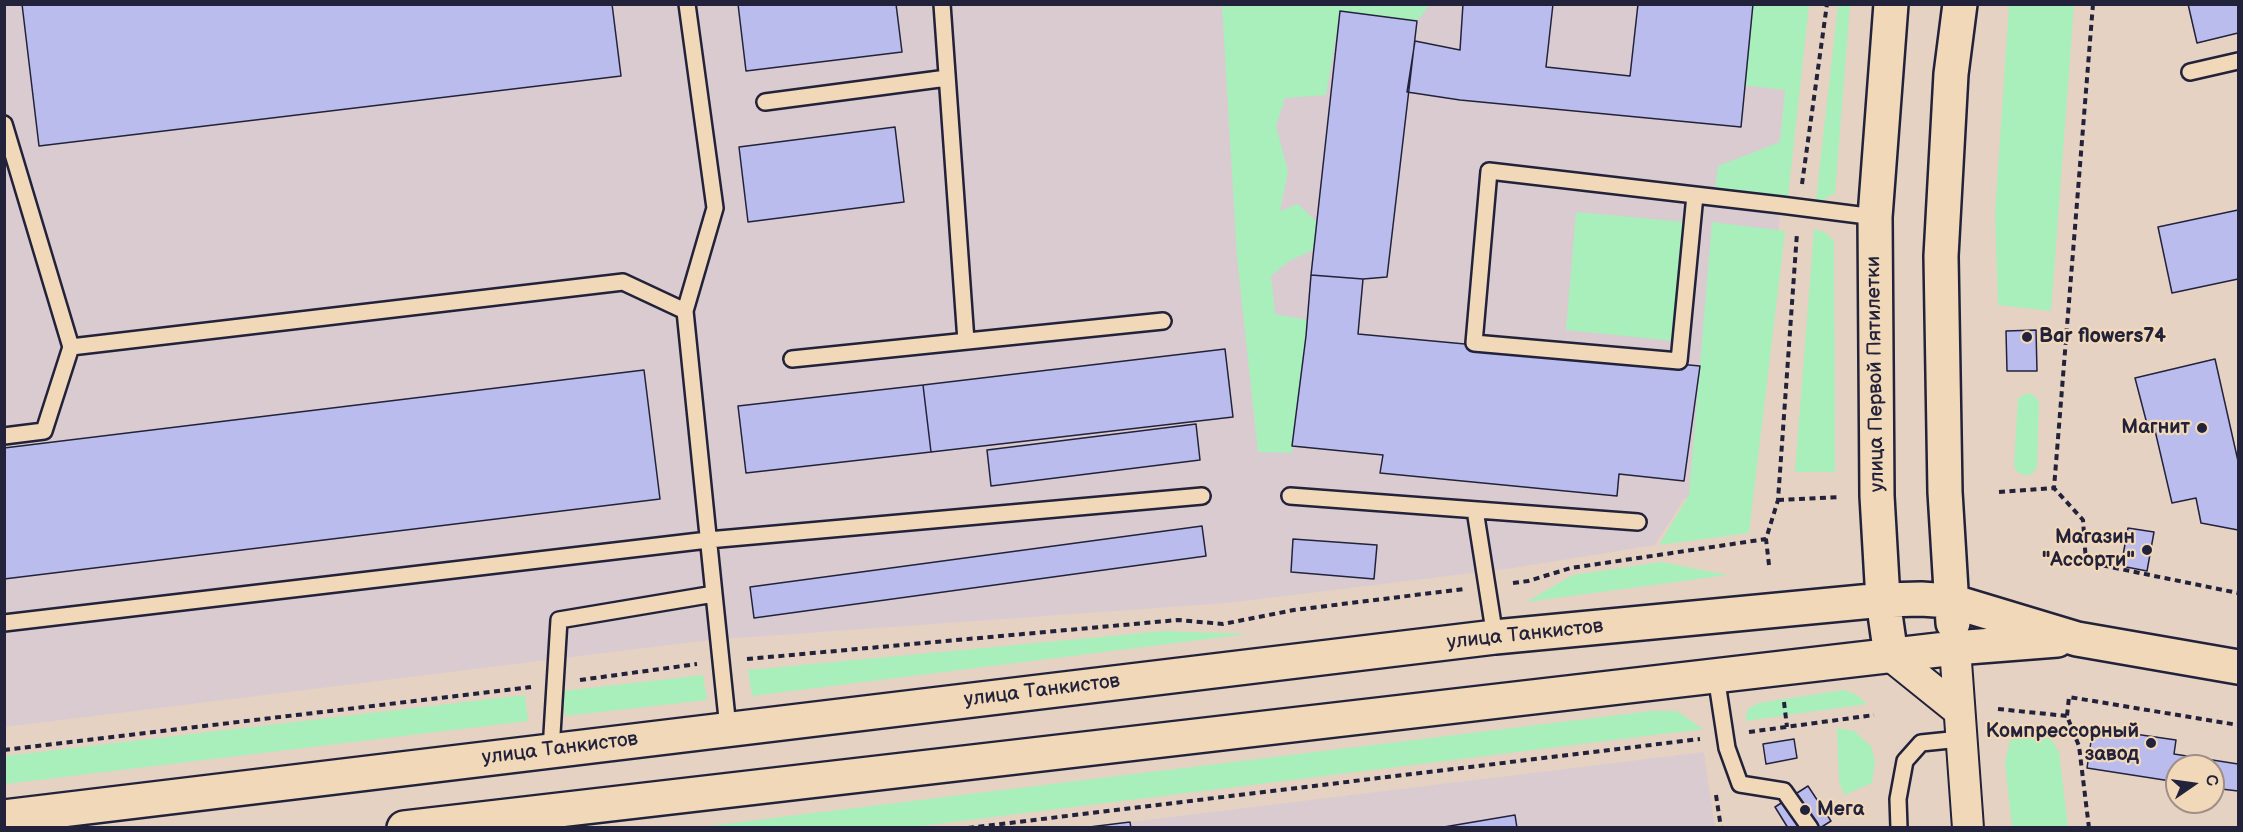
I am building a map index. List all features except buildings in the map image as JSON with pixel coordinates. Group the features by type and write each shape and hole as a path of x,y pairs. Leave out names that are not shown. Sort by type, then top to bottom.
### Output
{"main road":[{"name":"улица Первой Пятилетки","path":"1891,656 1883,600 1877,496 1875,217 1892,4"},
{"path":"1955,648 1945,492 1941,256 1951,74 1960,4"},
{"name":"улица Танкистов","path":"4,817 1495,637 1883,600 1951,601 2077,639 2238,667"},
{"name":"улица Танкистов","path":"404,828 1955,648 2077,639"}],"street":[{"path":"1955,648 1968,828"},
{"path":"1891,656 1958,710"}],"lane":[{"path":"687,4 715,208 685,311 728,728"},
{"path":"942,4 966,341"},
{"path":"2190,72 2238,61"},
{"path":"765,102 947,78"},
{"path":"4,124 72,347 44,431 4,436"},
{"path":"1695,195 1679,361 1474,343 1489,171 1695,195 1875,217"},
{"path":"72,347 623,282 685,311"},
{"path":"792,359 1163,321"},
{"path":"4,623 708,540 1202,496"},
{"path":"1290,496 1638,522"},
{"path":"1475,510 1495,637"},
{"path":"551,750 559,620 714,594"},
{"path":"1716,676 1725,735 1740,784 1784,790 1810,828"},
{"path":"1899,828 1898,799 1905,761 1921,743 1960,740"}],"path":[{"path":"1769,565 1766,539 1778,500 1799,208 1827,4"},
{"path":"2093,4 2054,488 2083,520 2086,562 2238,594"},
{"path":"1999,492 2054,488"},
{"path":"1778,500 1840,497"},
{"path":"4,750 556,684 721,661 1178,620 1223,624 1294,610 1528,581 1571,568 1766,539"},
{"path":"1783,696 1787,727"},
{"path":"2089,828 2079,746 2067,716 2069,697 2238,725"},
{"path":"1998,709 2067,716"},
{"path":"968,828 1874,715"}],"shaded area":[{"path":"4,5 1803,5 1749,503 1684,499 1655,545 1513,568 1228,603 710,640 5,727"},
{"path":"1704,752 1715,827 1081,828 1130,822"}],"green space":[{"path":"1222,5 1430,5 1417,21 1340,12 1326,95 1285,98 1276,126 1288,171 1280,211 1298,204 1317,222 1313,250 1289,261 1271,276 1275,314 1308,320 1292,453 1258,452 1237,257"},
{"path":"1740,5 1809,5 1788,197 1715,188 1718,166 1780,142 1785,90 1731,84"},
{"path":"1838,5 1850,5 1835,193 1821,201 1816,200"},
{"path":"2009,5 2074,5 2051,311 1998,305 1995,213"},
{"path":"1576,212 1684,222 1674,341 1566,330"},
{"path":"1712,222 1785,231 1749,533 1659,545 1689,495"},
{"path":"1814,229 1825,232 1834,241 1835,472 1795,472"},
{"path":"2028,393 2035,396 2039,402 2037,466 2034,472 2027,476 2017,472 2014,465 2018,398"},
{"path":"1661,562 1728,575 1526,602 1573,575"},
{"path":"1164,631 1248,634 752,696 748,670"},
{"path":"703,675 707,700 565,716 563,691"},
{"path":"1844,690 1857,695 1867,704 1745,721 1748,709 1759,703"},
{"path":"525,695 528,721 5,784 5,756"},
{"path":"1652,711 1677,711 1703,729 913,827 699,827"},
{"path":"1837,728 1854,731 1871,746 1875,761 1872,783 1844,795 1839,781"},
{"path":"2025,730 2048,734 2059,752 2068,827 2012,827 2005,762 2010,741"}],"place":[{"name":"Bar flowers74","path":"2027,337"},
{"name":"Магнит","path":"2202,428"},
{"name":"Магазин \"Ассорти\"","path":"2147,550"},
{"name":"Компрессорный завод","path":"2151,743"},
{"name":"Мега","path":"1805,810"}]}
